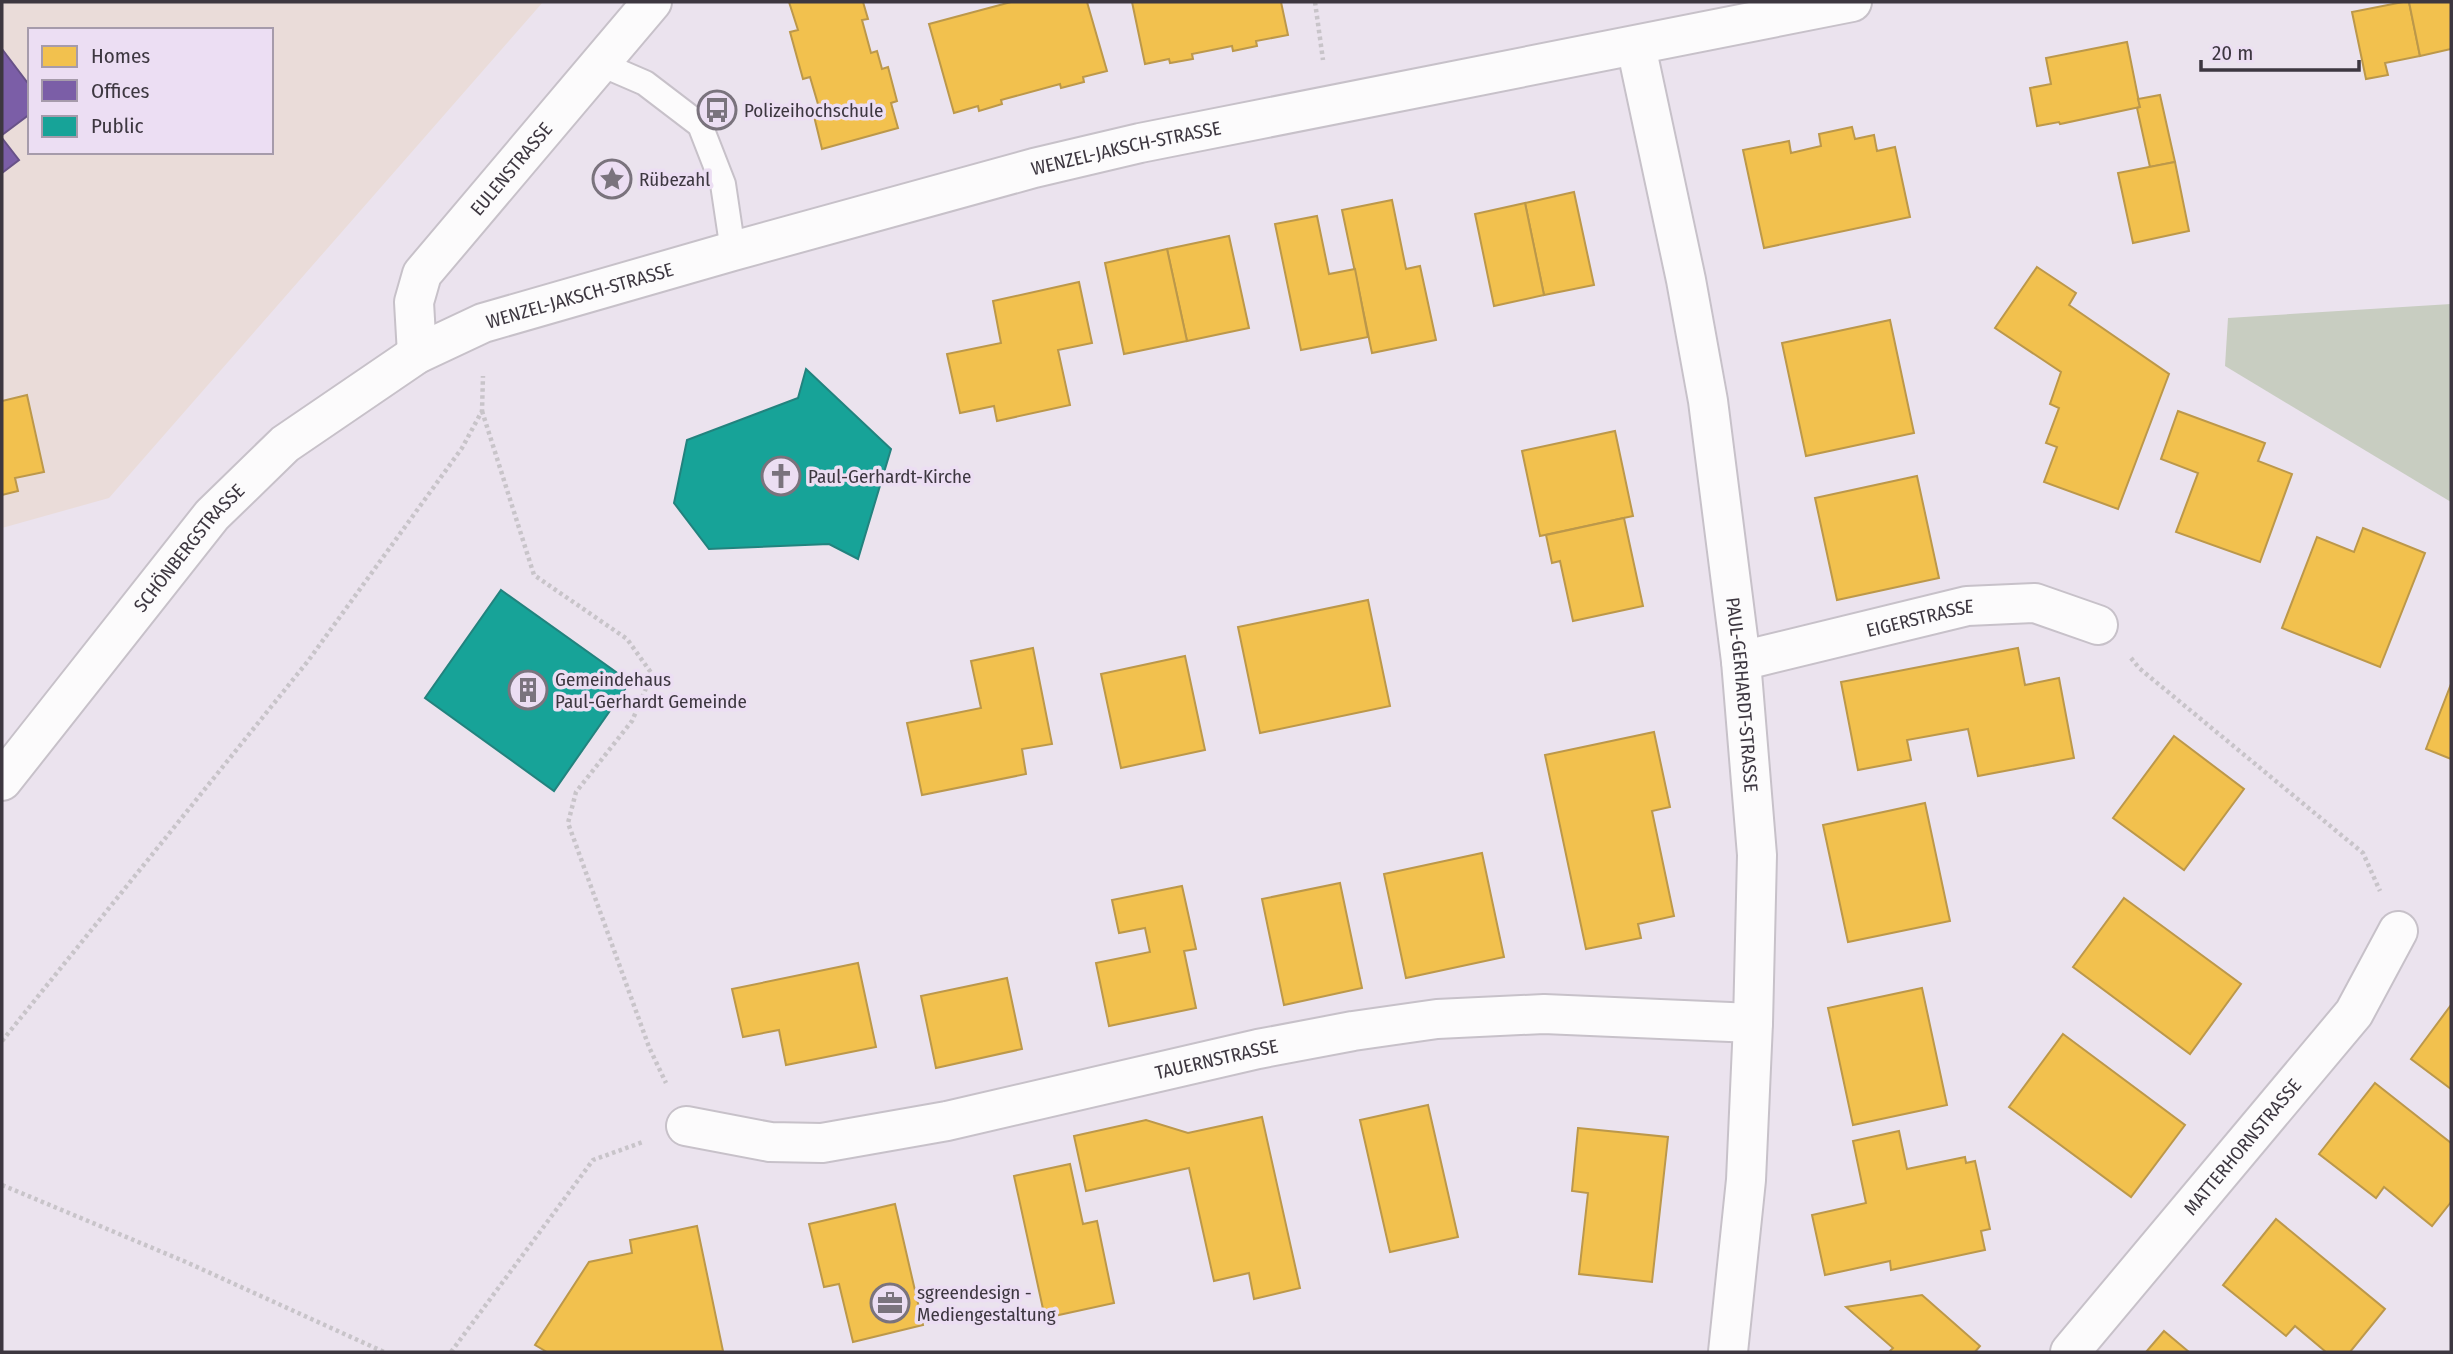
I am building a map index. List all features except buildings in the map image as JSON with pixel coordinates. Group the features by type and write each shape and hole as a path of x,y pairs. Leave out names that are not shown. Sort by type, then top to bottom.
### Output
{"street":[{"name":"EULENSTRASSE","path":"417,354 414,302 422,274 652,2"},
{"name":"WENZEL-JAKSCH-STRASSE","path":"417,354 483,323 1034,168 1140,143 1852,2"},
{"name":"PAUL-GERHARDT-STRASSE","path":"1636,46 1686,280 1705,388 1741,661 1756,855 1753,1023 1746,1180 1728,1352"},
{"name":"SCHÖNBERGSTRASSE","path":"2,781 212,515 285,444 417,354"},
{"name":"EIGERSTRASSE","path":"1741,661 1967,606 2035,603 2098,625"},
{"name":"MATTERHORNSTRASSE","path":"2070,1352 2354,1013 2398,931"},
{"name":"TAUERNSTRASSE","path":"686,1126 770,1142 822,1143 947,1121 1258,1049 1437,1019 1544,1014 1753,1023"}],"lane":[{"path":"601,64 645,83 700,125 723,184 733,251"}],"path":[{"path":"1315,2 1329,107"},
{"path":"451,1352 593,1160 686,1126 649,1047 568,823 576,792 632,721 652,674 627,639 534,575 482,411 483,323"},
{"path":"2,1041 308,661 462,449 482,411"},
{"path":"2139,668 2363,853"},
{"path":"2,1185 186,1262 384,1352"}],"shaded area":[{"path":"2,2 543,2 109,498 2,528"},
{"path":"2451,304 2451,502 2225,366 2228,318"}],"place":[{"name":"Polizeihochschule","path":"717,110"},
{"name":"Rübezahl","path":"612,179"},
{"name":"Paul-Gerhardt-Kirche","path":"781,476"},
{"name":"Gemeindehaus Paul-Gerhardt Gemeinde","path":"528,690"},
{"name":"sgreendesign - Mediengestaltung","path":"890,1303"}]}
